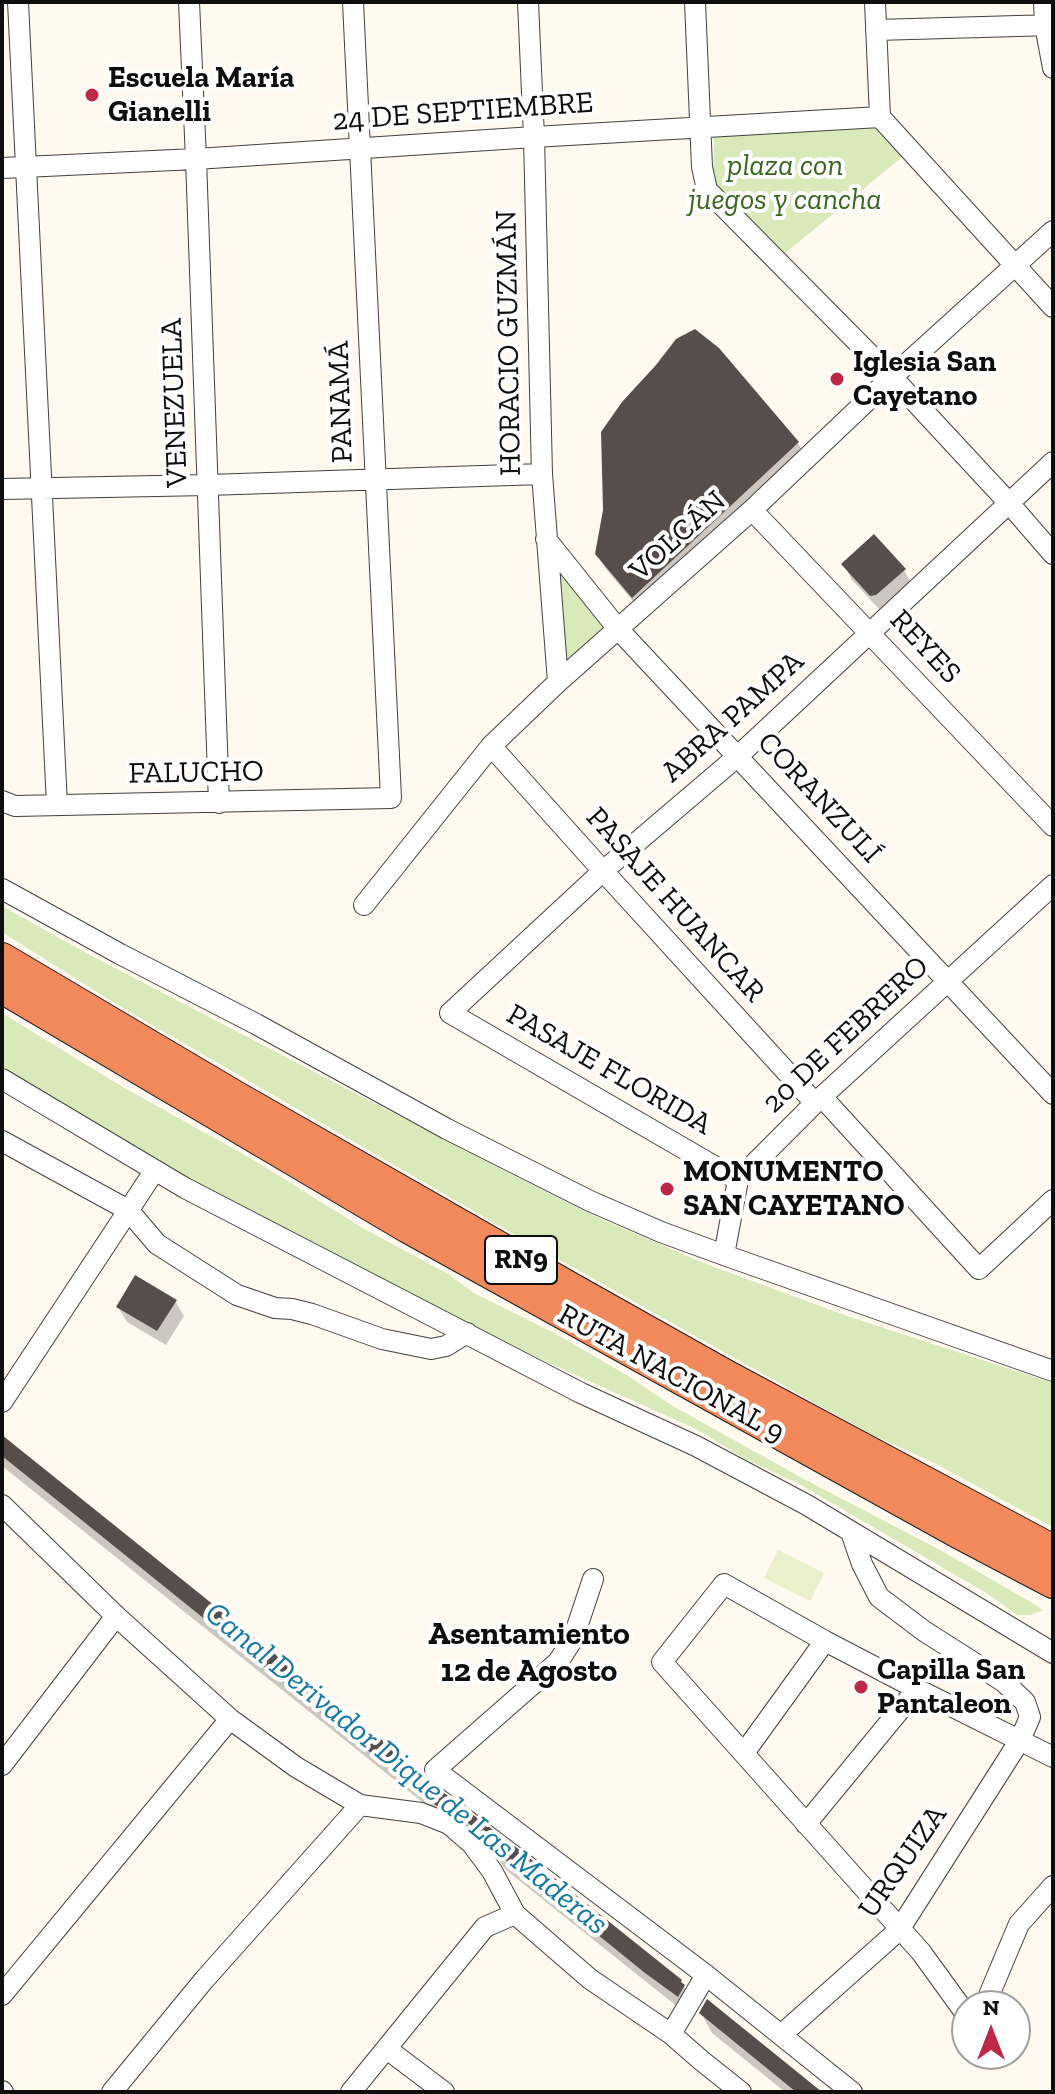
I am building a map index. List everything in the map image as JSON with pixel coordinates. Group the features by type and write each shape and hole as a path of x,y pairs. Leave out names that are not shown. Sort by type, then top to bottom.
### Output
{"highway":[{"name":"RUTA NACIONAL 9","path":"2,958 237,1097 726,1375 1047,1563"},
{"name":"RUTA NACIONAL 9","path":"2,988 408,1228 1047,1563"}],"street":[{"path":"18,2 57,805"},
{"name":"VENEZUELA","path":"189,2 219,803"},
{"name":"PANAMÁ","path":"353,2 391,798"},
{"name":"HORACIO GUZMÁN","path":"528,2 542,474 558,682"},
{"path":"695,2 702,167 707,190 892,377 1053,554"},
{"path":"875,2 880,117 1053,307"},
{"path":"1044,2 1052,67"},
{"path":"876,30 1049,25"},
{"name":"24 DE SEPTIEMBRE","path":"2,168 880,117"},
{"name":"VOLCÁN","path":"364,905 491,746 1053,231"},
{"name":"ABRA PAMPA","path":"450,1013 603,871 738,756 1053,462"},
{"path":"2,489 542,474"},
{"name":"REYES","path":"752,510 1053,826"},
{"name":"CORANZULÍ","path":"546,539 618,629 1053,1094"},
{"name":"PASAJE HUANCAR","path":"491,746 603,871 979,1269 1053,1200"},
{"name":"FALUCHO","path":"2,801 15,806 391,798"},
{"name":"20 DE FEBRERO","path":"738,1180 818,1100 1053,885"},
{"path":"2,889 447,1129 590,1201 661,1232 1053,1371"},
{"name":"PASAJE FLORIDA","path":"450,1013 738,1180"},
{"path":"2,1079 198,1195 581,1393 708,1452 807,1505 1053,1653"},
{"path":"2,1141 128,1210 157,1244 237,1295 275,1308 302,1311 382,1339 431,1349 446,1346 467,1333"},
{"path":"5,1397 155,1170"},
{"path":"724,1255 738,1180"},
{"path":"5,1516 230,1719 296,1767 360,1805 421,1813 449,1824 472,1844 486,1862 515,1914 590,1979 671,2034 741,2092"},
{"path":"851,1532 862,1564 879,1597 924,1631 1004,1682 1025,1702 1030,1717 1020,1740"},
{"path":"593,1579 573,1639 558,1662 435,1770 696,1991 781,2035 852,2092"},
{"path":"951,1993 921,1952 662,1662 724,1584 825,1641 1053,1757"},
{"path":"2,1765 116,1616"},
{"path":"744,1753 825,1641"},
{"path":"806,1824 917,1689"},
{"path":"2,1995 230,1719"},
{"name":"URQUIZA","path":"781,2035 899,1930 1020,1740"},
{"path":"112,2092 204,1980 360,1805"},
{"path":"988,1990 1019,1924 1053,1886"},
{"path":"351,2092 485,1927 515,1914"},
{"path":"671,2034 696,1991"},
{"path":"387,2049 444,2092"}],"green space":[{"name":"plaza con juegos y cancha","path":"879,123 902,157 783,255 713,188 714,137"},
{"path":"560,570 605,628 566,660"},
{"path":"2,906 88,954 599,1218 706,1264 850,1317 1053,1383 1053,1527 809,1400 496,1224 116,1004 2,932"},
{"path":"2,1013 121,1086 252,1159 361,1227 448,1274 474,1293 558,1335 671,1405 942,1551 1043,1610 1030,1615 1017,1615 988,1594 801,1485 747,1460 696,1429 549,1363 241,1212 2,1073"},
{"path":"778,1550 824,1573 810,1601 764,1578"}],"building":[{"path":"695,329 719,348 799,442 632,598 595,554 603,510 601,432 622,402 676,339"},
{"path":"874,534 906,569 876,595 870,596 841,564"},
{"path":"135,1275 177,1300 157,1331 116,1307"},
{"path":"2,1435 423,1773 427,1780 682,1980 685,1985 678,1997 492,1849 481,1834 458,1814 437,1806 2,1456"},
{"path":"707,1999 822,2092 796,2092 699,2013"}],"place":[{"name":"Escuela María Gianelli","path":"92,95"},
{"name":"Iglesia San Cayetano","path":"837,379"},
{"name":"MONUMENTO SAN CAYETANO","path":"667,1189"},
{"name":"Capilla San Pantaleon","path":"861,1687"}],"district":[{"name":"Asentamiento 12 de Agosto","path":"529,1654"}],"water label":[{"name":"Canal Derivador Dique de Las Maderas","path":"406,1769"}]}
